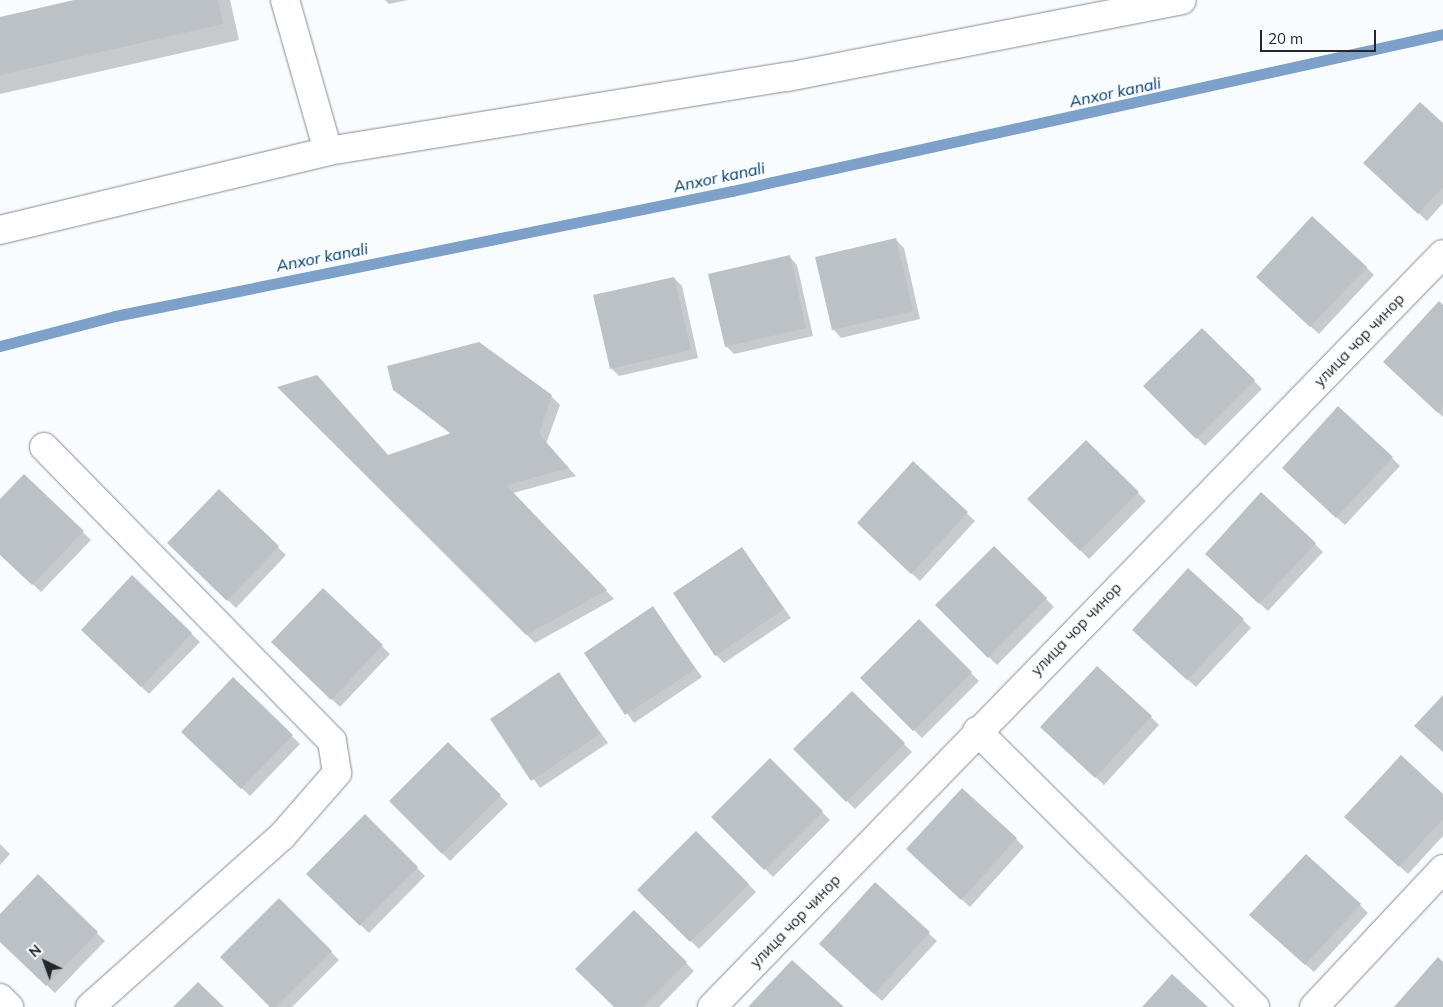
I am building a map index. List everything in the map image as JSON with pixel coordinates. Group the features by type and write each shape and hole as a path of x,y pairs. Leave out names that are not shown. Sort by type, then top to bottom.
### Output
{"street":[{"path":"285,0 328,151"},
{"path":"0,230 328,151 787,77 1182,0"},
{"name":"улица чор чинор","path":"712,1007 977,731 1443,254"},
{"path":"44,447 332,741 338,773 282,836 90,1007"},
{"path":"977,731 1255,1007"},
{"path":"1314,1007 1443,869"},
{"path":"0,998 10,1007"}],"building":[{"path":"74,0 218,0 223,24 0,75 0,17"},
{"path":"1420,102 1443,123 1443,187 1418,214 1363,163"},
{"path":"1312,216 1367,267 1310,327 1256,277"},
{"path":"896,238 913,311 832,330 815,257"},
{"path":"790,255 806,328 725,347 708,274"},
{"path":"674,277 691,350 610,369 593,295"},
{"path":"1439,301 1443,305 1443,407 1438,413 1383,362"},
{"path":"1202,328 1255,380 1196,439 1143,386"},
{"path":"479,342 552,395 539,434 569,468 506,485 607,590 526,635 277,387 317,375 388,455 451,433 393,390 387,366"},
{"path":"1338,406 1393,457 1336,518 1282,468"},
{"path":"1086,440 1139,492 1080,551 1027,499"},
{"path":"913,461 968,512 911,574 857,523"},
{"path":"24,474 84,531 32,585 0,555 0,499"},
{"path":"219,489 279,546 227,601 167,543"},
{"path":"1261,492 1316,543 1259,604 1205,554"},
{"path":"994,546 1047,598 988,658 935,605"},
{"path":"742,547 784,609 715,656 673,593"},
{"path":"1188,568 1244,619 1187,680 1132,630"},
{"path":"132,575 192,633 141,687 81,630"},
{"path":"323,588 383,645 331,700 271,642"},
{"path":"653,606 695,669 625,715 584,653"},
{"path":"919,619 972,672 913,731 860,678"},
{"path":"1097,666 1152,716 1095,778 1040,727"},
{"path":"559,672 600,734 531,781 490,719"},
{"path":"233,677 293,735 241,789 181,732"},
{"path":"852,691 905,743 846,802 793,749"},
{"path":"1443,695 1443,752 1414,726"},
{"path":"448,742 501,795 442,854 389,801"},
{"path":"1401,755 1443,794 1443,819 1399,867 1344,817"},
{"path":"770,758 823,811 764,870 711,817"},
{"path":"962,788 1017,838 961,900 906,849"},
{"path":"365,814 418,867 360,926 306,874"},
{"path":"696,831 749,884 690,942 637,890"},
{"path":"1306,854 1361,904 1305,965 1249,915"},
{"path":"38,874 98,932 46,986 0,942 0,914"},
{"path":"875,882 930,932 874,994 819,944"},
{"path":"279,898 332,951 276,1007 270,1007 220,957"},
{"path":"634,910 687,962 643,1007 614,1007 575,969"},
{"path":"1438,957 1443,962 1443,1007 1394,1007"},
{"path":"792,960 844,1007 748,1007"},
{"path":"1172,974 1208,1007 1142,1007"},
{"path":"198,982 224,1007 173,1007"}],"waterway":[{"name":"Anxor kanali","path":"0,346 115,316 732,191 1443,34"}]}
